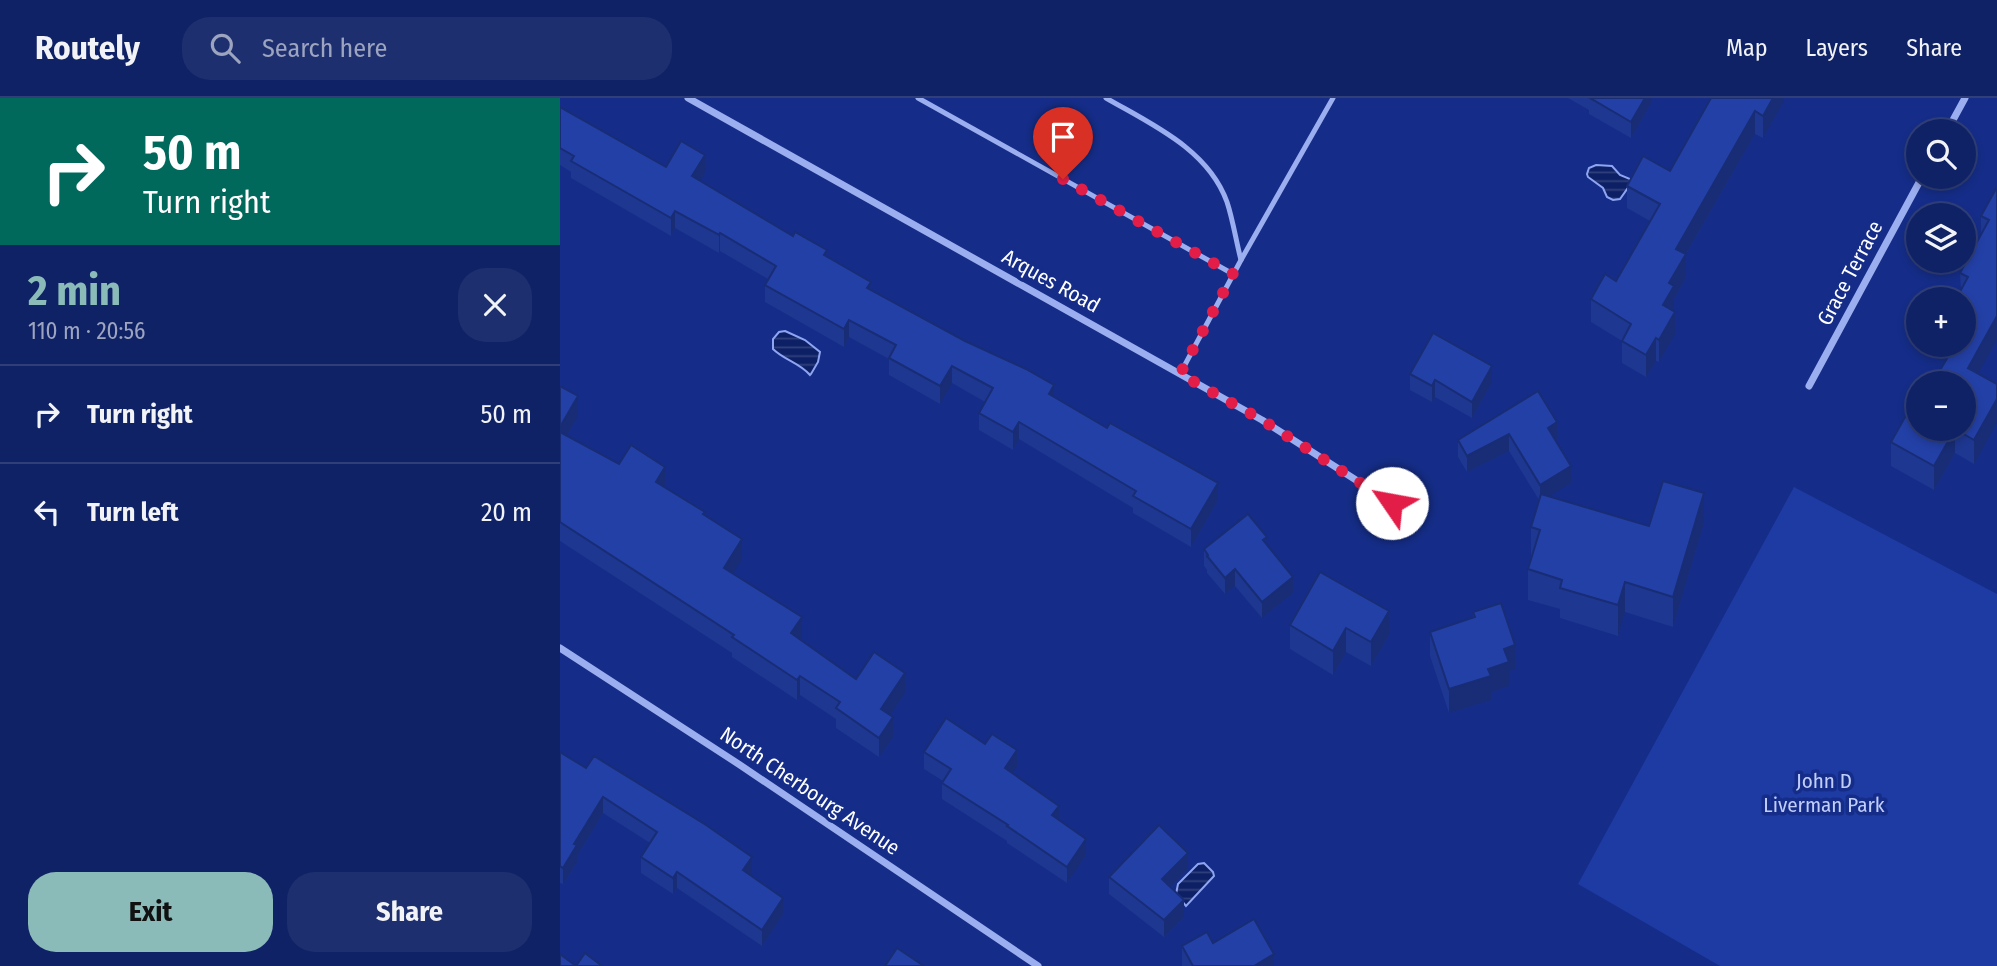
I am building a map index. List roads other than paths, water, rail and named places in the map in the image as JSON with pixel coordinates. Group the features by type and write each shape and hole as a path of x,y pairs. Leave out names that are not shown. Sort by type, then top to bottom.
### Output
{"street":[{"name":"Arques Road","path":"688,98 1262,420 1392,503"},
{"path":"1954,119 1965,98"},
{"name":"Grace Terrace","path":"1809,386 1916,189"},
{"name":"North Cherbourg Avenue","path":"560,648 740,765 1038,966"}],"lane":[{"path":"918,98 1233,274"},
{"path":"1106,98 1178,141 1205,165 1226,201 1241,260"},
{"path":"1180,374 1233,274 1333,98"}],"park label":[{"name":"John D Liverman Park","path":"1824,793"}]}
